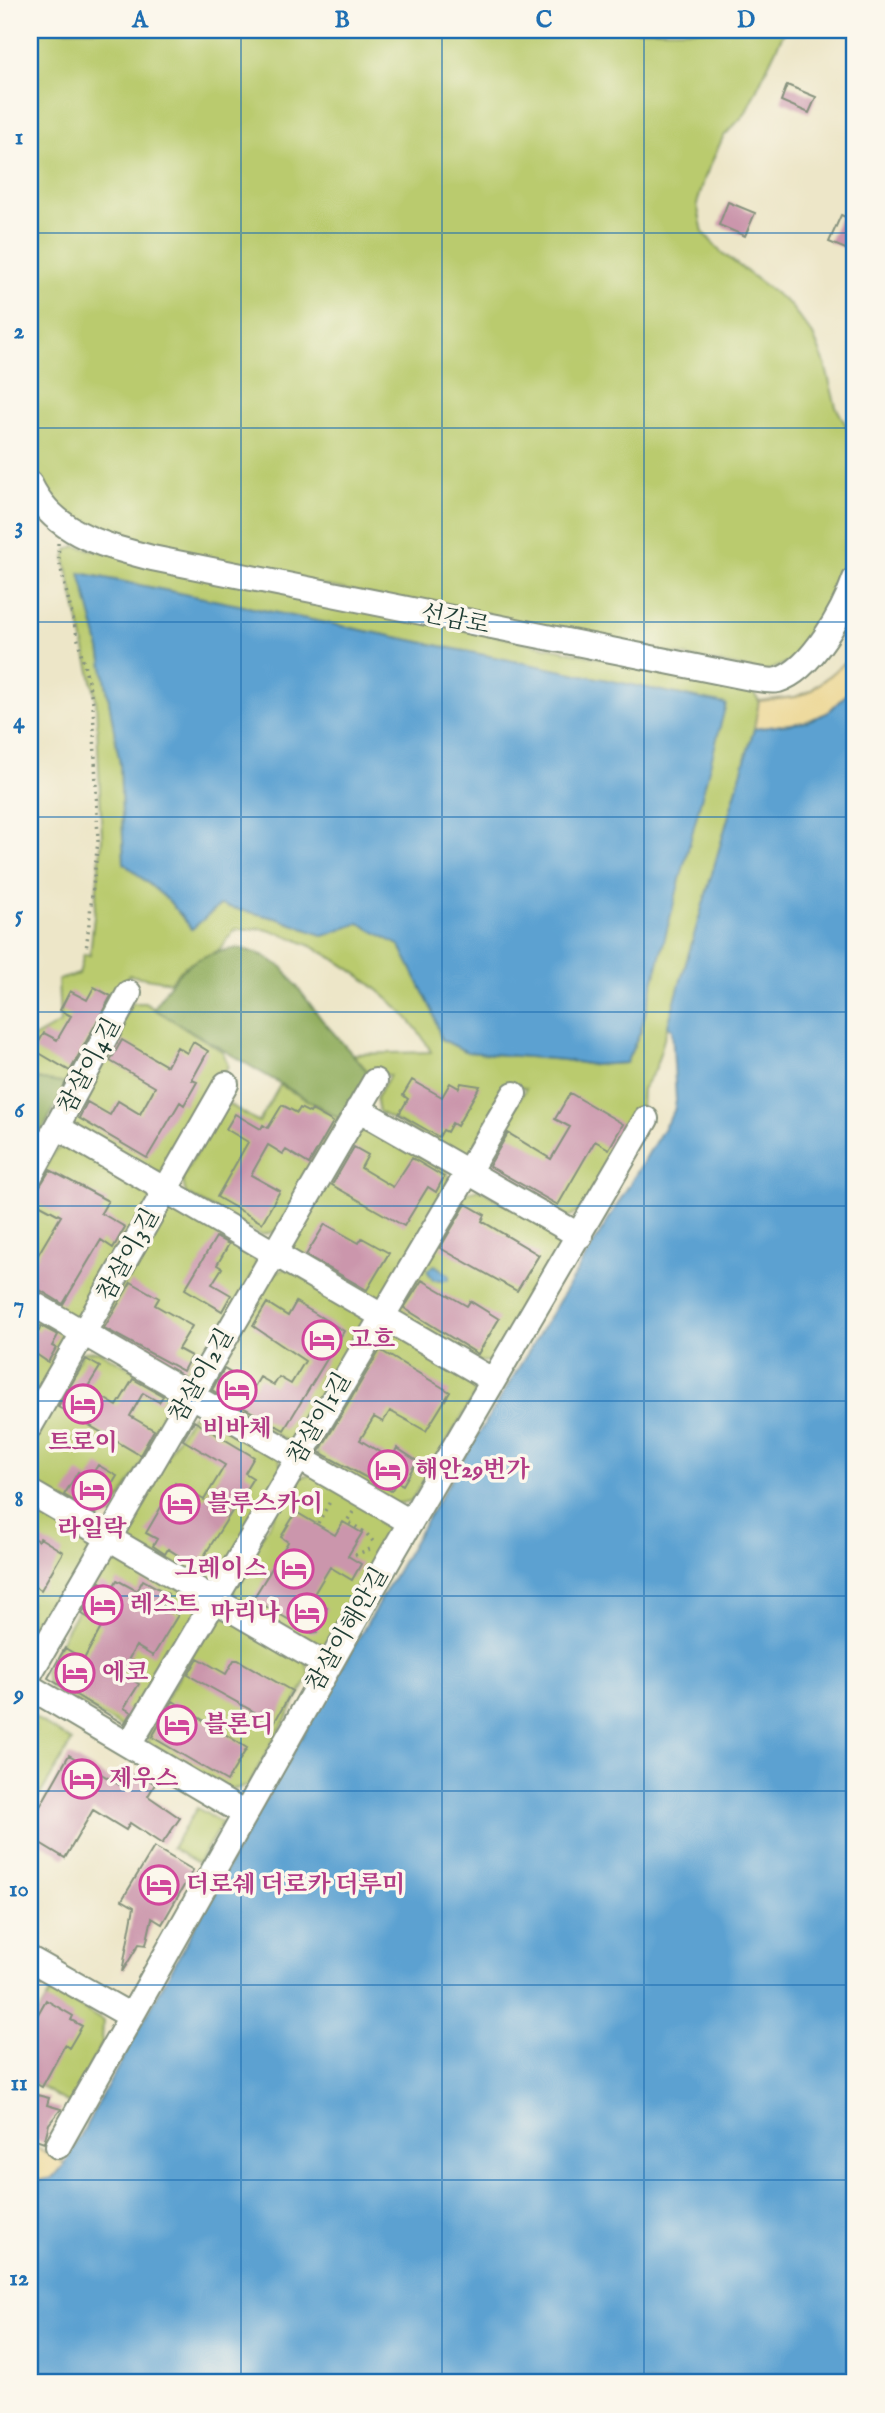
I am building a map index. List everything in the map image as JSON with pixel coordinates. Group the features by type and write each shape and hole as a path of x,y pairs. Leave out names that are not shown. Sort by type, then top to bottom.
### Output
{"street":[{"name":"선감로","path":"30,484 38,500 59,523 83,537 152,558 643,658 777,680 796,669 814,652 849,595 855,579"},
{"name":"참살이4길","path":"30,1175 129,993"},
{"name":"참살이2길","path":"30,1673 374,1081"},
{"name":"참살이3길","path":"30,1426 226,1084"},
{"name":"참살이1길","path":"129,1745 514,1094"},
{"path":"358,1109 580,1236"},
{"name":"참살이해안길","path":"58,2146 129,2015 410,1522 580,1236 646,1119"},
{"path":"57,1127 492,1380"},
{"path":"30,1302 410,1522"},
{"path":"30,1492 328,1666"},
{"path":"30,1687 245,1814"},
{"path":"30,1959 129,2015"}],"path":[{"path":"59,523 59,561 93,702 97,841 86,951"},
{"path":"318,1523 341,1483"},
{"path":"364,1495 348,1521 366,1532 377,1547"}],"green space":[{"path":"30,30 785,30 745,114 723,137 705,177 697,204 703,232 721,252 789,304 813,335 825,364 836,407 855,441 855,542 815,635 796,659 765,672 154,552 75,522 36,478 30,465"},
{"path":"75,546 753,691 759,701 754,729 655,1070 642,1089 641,1109 581,1211 567,1217 486,1173 483,1161 526,1088 508,1086 470,1153 457,1155 379,1112 376,1098 390,1075 369,1073 353,1054 431,1052 419,1032 382,993 359,975 309,945 263,929 235,930 219,950 185,966 170,982 129,975 67,1084 30,1078 30,1040 60,1023 58,980 79,974 84,954 90,955 102,838 96,699 65,559 67,550","holes":["81,573 725,704 640,1033 626,1063 593,1065 467,1052 441,1039 433,1012 400,946 359,923 324,936 279,919 220,905 191,928 169,901 124,863 120,764 100,649"]},
{"path":"239,948 262,955 282,967 323,1021 369,1073 340,1119 154,1009 171,983 188,966 209,954"},
{"path":"132,1003 145,1003 223,1052 228,1066 167,1171 152,1174 74,1128 71,1114"},
{"path":"30,1078 67,1084 30,1155"},
{"path":"280,1085 340,1119 277,1231 261,1235 186,1194 182,1178 225,1102 259,1122"},
{"path":"371,1128 447,1170 451,1185 384,1298 372,1302 295,1257 292,1241 358,1133"},
{"path":"70,1145 149,1189 151,1204 88,1314 74,1318 30,1293 30,1194 55,1150"},
{"path":"479,1189 558,1235 560,1250 495,1360 481,1362 402,1316 398,1304 464,1193"},
{"path":"178,1205 253,1250 257,1267 194,1375 179,1378 105,1337 100,1322 161,1210"},
{"path":"286,1268 364,1313 367,1328 302,1438 287,1441 211,1397 207,1383 272,1274"},
{"path":"30,1311 65,1331 68,1346 30,1411"},
{"path":"395,1331 471,1378 475,1395 411,1501 396,1504 319,1461 315,1448 381,1337"},
{"path":"99,1351 172,1392 175,1406 111,1515 96,1519 30,1481 30,1439 83,1352"},
{"path":"201,1413 279,1456 282,1471 219,1579 203,1583 129,1541 124,1524 191,1416"},
{"path":"315,1474 389,1517 394,1531 327,1647 311,1648 237,1605 232,1587 297,1477"},
{"path":"30,1501 88,1536 91,1550 30,1656"},
{"path":"121,1554 196,1599 199,1614 135,1723 121,1727 49,1686 44,1671 105,1560"},
{"path":"228,1616 306,1661 310,1676 248,1786 230,1790 148,1743 147,1729 213,1620"},
{"path":"30,1715 72,1741 30,1812"},
{"path":"197,1808 222,1823 198,1863 172,1848"},
{"path":"52,1990 103,2021 102,2043 70,2104 30,2080 30,2028"}],"sand":[{"path":"855,654 855,686 827,713 805,722 754,729 759,701 795,697 809,692"},
{"path":"30,2143 65,2164 53,2178 30,2182"}],"water":[{"path":"80,573 726,704 640,1033 626,1063 593,1065 467,1052 441,1039 433,1012 400,946 359,923 324,936 279,919 220,905 192,929 169,901 124,863 120,764 100,649"},
{"path":"855,686 855,2383 30,2383 30,2182 53,2178 65,2164 237,1850 420,1531 674,1111 676,1101 672,1030 668,1025 754,729 805,722 827,713"},
{"path":"435,1265 449,1275 449,1280 433,1280 427,1270"}],"building":[{"path":"787,85 816,97 809,113 781,101"},
{"path":"728,202 755,213 745,236 719,225"},
{"path":"841,215 855,221 855,233 848,250 829,242"},
{"path":"94,987 111,996 70,1071 34,1050 44,1033 57,1040 71,1016 60,1010 70,991 87,1000"},
{"path":"122,1040 167,1066 177,1047 187,1053 193,1042 208,1051 192,1080 197,1082 184,1105 180,1102 147,1158 79,1118 87,1102 110,1115 118,1101 140,1114 155,1087 110,1061"},
{"path":"412,1080 442,1097 450,1083 459,1088 461,1083 480,1086 457,1126 452,1123 447,1132 443,1130 439,1137 399,1114 408,1099 403,1095"},
{"path":"570,1093 623,1124 609,1149 595,1141 558,1205 489,1166 508,1133 551,1159 570,1127 555,1119"},
{"path":"282,1105 297,1113 300,1108 310,1113 312,1110 333,1122 309,1164 286,1150 283,1154 268,1145 251,1175 280,1191 262,1223 217,1197 248,1142 226,1129 235,1114 261,1129 263,1125 268,1128"},
{"path":"354,1147 368,1155 361,1168 393,1187 412,1158 444,1177 436,1192 428,1187 404,1226 332,1185"},
{"path":"50,1170 108,1201 101,1213 125,1227 113,1248 101,1240 63,1304 30,1284 30,1255 36,1258 61,1216 31,1200"},
{"path":"466,1204 485,1215 482,1221 539,1255 517,1291 440,1248"},
{"path":"325,1224 359,1243 362,1238 389,1253 367,1290 306,1255"},
{"path":"216,1237 229,1244 217,1265 222,1268 212,1284 231,1295 222,1311 185,1289"},
{"path":"422,1280 467,1306 470,1301 499,1319 478,1354 404,1308"},
{"path":"131,1282 159,1298 155,1305 192,1326 178,1349 191,1356 183,1371 104,1328"},
{"path":"296,1302 344,1331 284,1430 212,1390 224,1369 254,1387 260,1377 274,1385 279,1377 291,1384 305,1361 253,1326 267,1303 288,1316"},
{"path":"30,1325 39,1331 41,1326 58,1335 52,1346 56,1348 48,1362 30,1350"},
{"path":"380,1350 450,1392 426,1431 390,1411 383,1422 374,1417 360,1440 391,1459 397,1448 417,1461 403,1485 397,1482 391,1491 319,1452"},
{"path":"86,1359 100,1367 87,1388 117,1406 133,1379 163,1396 159,1402 143,1393 130,1416 154,1430 140,1455 58,1407"},
{"path":"194,1421 254,1457 245,1473 253,1478 197,1567 168,1549 165,1554 153,1546 157,1539 146,1533 175,1483 204,1500 225,1465 183,1440"},
{"path":"98,1465 117,1476 95,1513 64,1495 78,1472 89,1479"},
{"path":"296,1512 335,1535 343,1522 362,1533 348,1556 361,1564 352,1580 330,1567 311,1599 327,1608 317,1632 312,1633 253,1599 288,1542 281,1537"},
{"path":"30,1536 38,1541 40,1538 63,1552 41,1590 30,1584"},
{"path":"117,1580 137,1591 143,1580 168,1594 162,1605 178,1615 153,1656 136,1646 121,1673 139,1684 124,1708 131,1712 124,1724 48,1678 65,1648 84,1659 102,1626 82,1614 100,1582 112,1589"},
{"path":"198,1658 226,1674 234,1660 238,1660 292,1691 274,1723 188,1675"},
{"path":"173,1701 247,1748 227,1781 152,1737"},
{"path":"69,1755 120,1785 127,1787 136,1773 155,1784 148,1796 180,1818 162,1844 130,1823 126,1830 93,1810 65,1858 30,1837 30,1824"},
{"path":"154,1847 193,1870 162,1924 152,1918 146,1945 139,1944 122,1972 134,1907 122,1900"},
{"path":"46,2000 73,2016 71,2020 82,2026 69,2048 65,2045 42,2087 30,2080 30,2009 38,2014"},
{"path":"33,2094 49,2098 47,2105 61,2109 49,2124 44,2143 30,2138"}],"place":[{"name":"고흐","path":"322,1340"},
{"name":"비바체","path":"237,1390"},
{"name":"트로이","path":"83,1404"},
{"name":"해안29번가","path":"388,1470"},
{"name":"라일락","path":"92,1490"},
{"name":"블루스카이","path":"180,1504"},
{"name":"그레이스","path":"294,1569"},
{"name":"레스트","path":"103,1605"},
{"name":"마리나","path":"307,1613"},
{"name":"에코","path":"75,1673"},
{"name":"블론디","path":"177,1725"},
{"name":"제우스","path":"82,1779"},
{"name":"더로쉐 더로카 더루미","path":"159,1885"}]}
